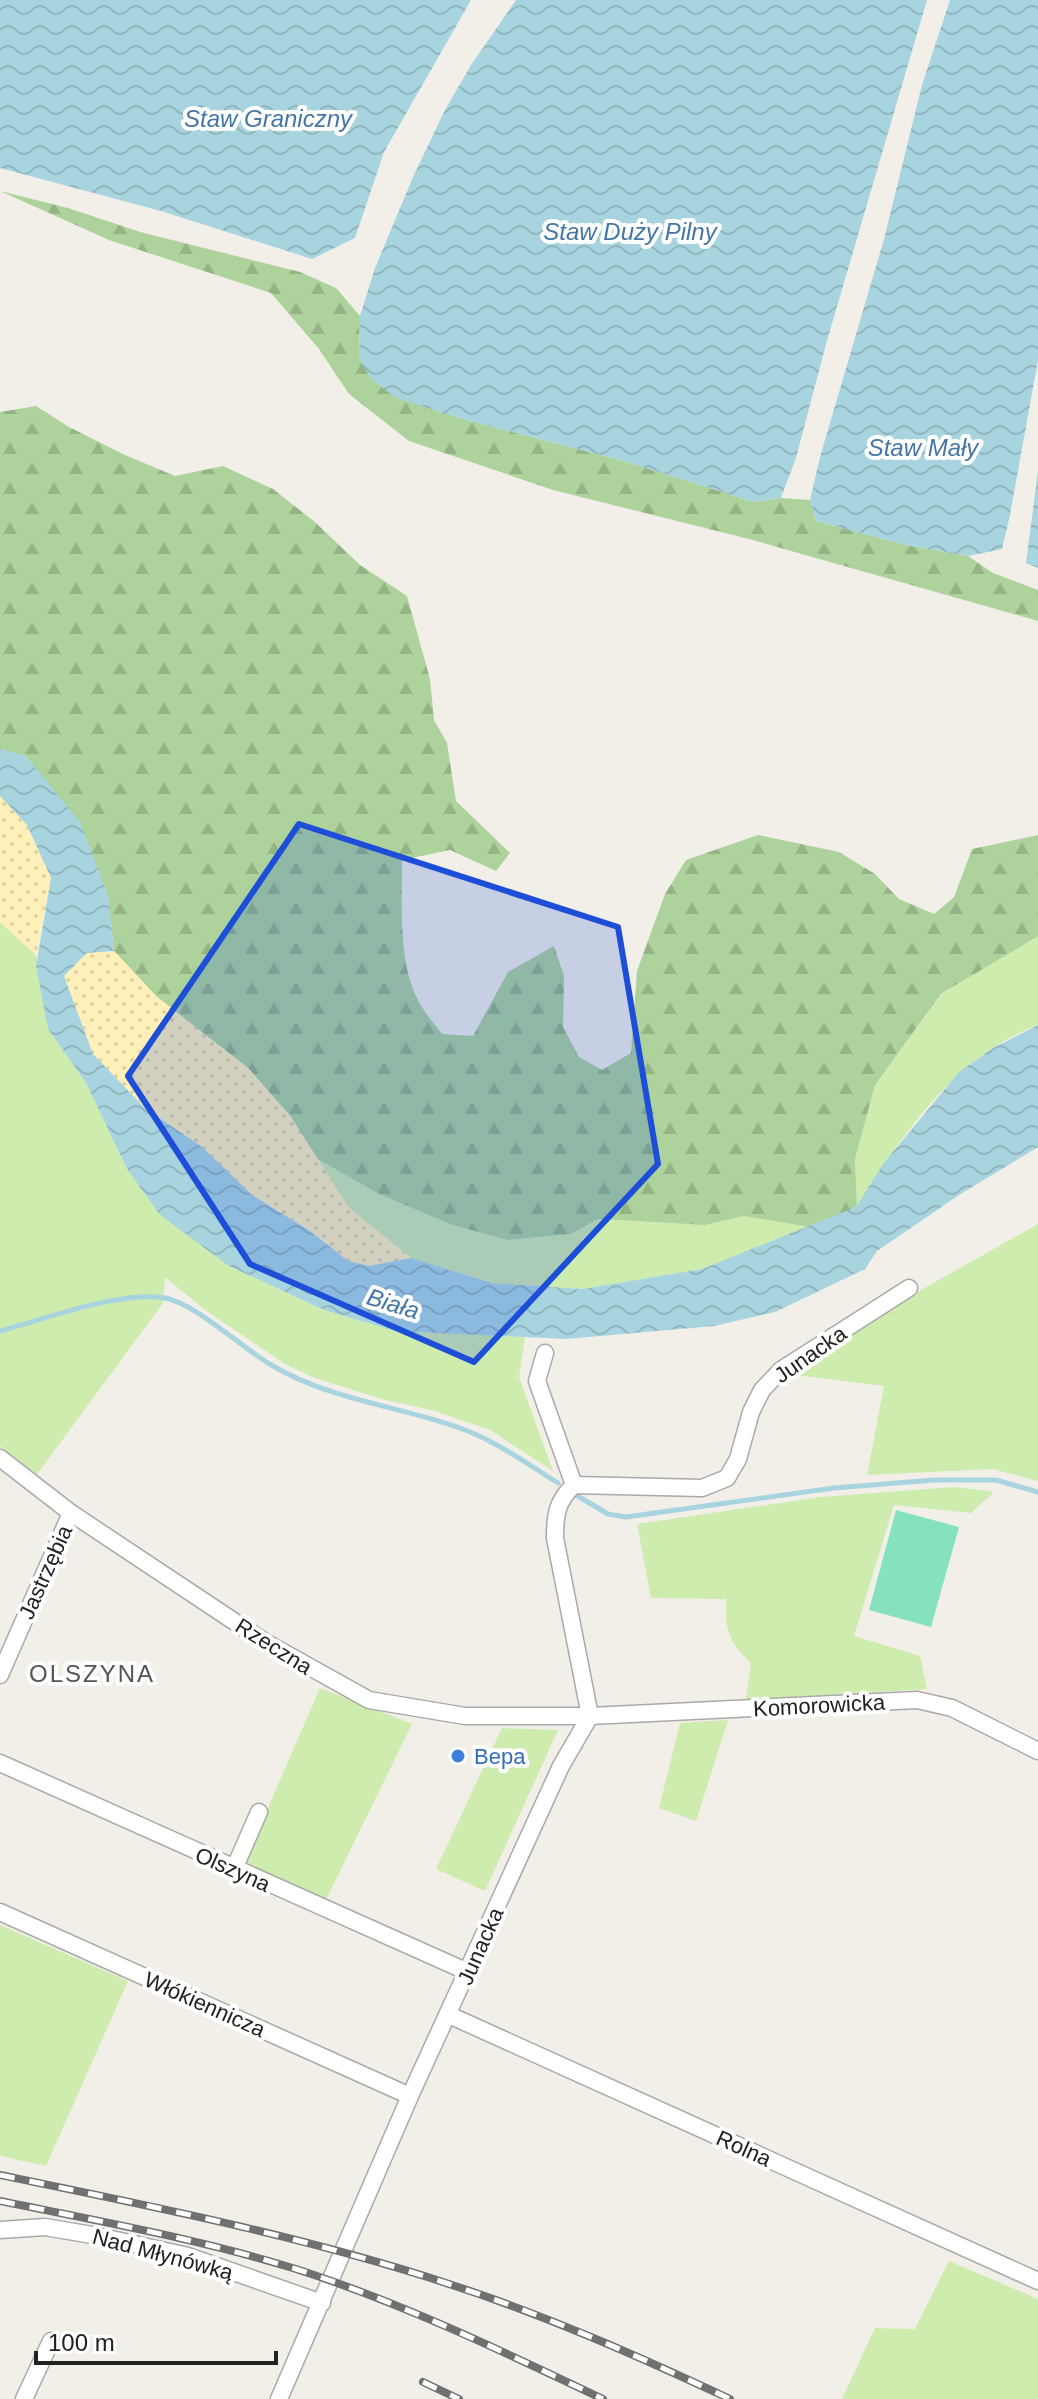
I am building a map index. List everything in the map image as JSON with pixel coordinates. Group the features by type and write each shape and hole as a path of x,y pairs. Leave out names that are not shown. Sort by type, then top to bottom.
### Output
{"street":[{"name":"Junacka","path":"574,1485 702,1488 727,1478 738,1459 751,1412 762,1390 781,1370 909,1288"},
{"path":"545,1353 537,1381 574,1485 562,1496 555,1513 555,1538 590,1716"},
{"name":"Rzeczna","path":"0,1458 71,1513 265,1642 369,1700 465,1716 590,1716"},
{"name":"Jastrzębia","path":"0,1675 71,1513"},
{"name":"Komorowicka","path":"590,1716 917,1700 952,1708 1038,1751"},
{"name":"Junacka","path":"279,2399 410,2096 561,1766 590,1716"},
{"name":"Olszyna","path":"0,1763 468,1972"},
{"path":"234,1869 259,1812"},
{"name":"Włókiennicza","path":"0,1912 410,2096"},
{"name":"Rolna","path":"449,2015 1038,2281"},
{"name":"Nad Młynówką","path":"0,2230 45,2227 173,2252 322,2303"},
{"path":"24,2399 51,2341"}],"highlighted area":[{"path":"299,824 618,927 658,1164 474,1362 250,1264 128,1076"}],"green space":[{"path":"0,191 68,208 140,232 300,272 336,288 360,316 359,358 424,407 624,461 754,502 781,498 810,500 816,521 906,545 968,556 993,573 1038,590 1038,621 749,539 553,490 409,441 349,394 319,349 271,293 109,240"},
{"path":"36,406 69,427 175,476 223,466 273,489 316,523 360,565 407,596 430,679 434,720 447,743 456,801 510,853 496,871 450,850 402,860 402,930 407,967 419,1003 442,1034 473,1036 508,972 554,946 564,976 563,1027 579,1057 602,1070 631,1053 637,971 665,894 686,860 758,835 839,852 875,874 899,899 934,914 954,897 972,849 1038,835 1038,936 941,994 875,1085 855,1159 857,1207 809,1227 744,1216 705,1225 598,1219 571,1234 508,1240 453,1225 379,1194 316,1158 291,1117 248,1068 157,997 114,951 108,896 26,756 0,749 0,412"},
{"path":"0,922 36,955 48,1029 86,1083 127,1169 229,1266 324,1310 395,1331 525,1337 519,1377 553,1471 490,1430 435,1411 382,1399 315,1378 285,1364 205,1310 165,1277 163,1303 35,1477 0,1446"},
{"path":"1038,936 1038,1025 1008,1038 981,1056 933,1100 893,1152 857,1207 855,1159 875,1085 941,995"},
{"path":"316,1158 379,1194 508,1240 571,1234 598,1219 705,1225 744,1216 809,1227 702,1269 582,1289 492,1283 411,1258 349,1208"},
{"path":"1038,1224 1038,1481 993,1469 867,1475 884,1386 787,1374 914,1294"},
{"path":"954,1487 994,1492 971,1513 894,1505 854,1636 920,1656 927,1689 746,1700 751,1663 737,1648 730,1634 726,1599 651,1598 637,1524 821,1497"},
{"path":"896,1510 959,1527 931,1627 869,1610"},
{"path":"320,1688 412,1724 326,1900 244,1863"},
{"path":"728,1720 696,1821 659,1808 680,1723"},
{"path":"502,1728 558,1730 485,1891 436,1869"},
{"path":"0,1925 128,1981 46,2166 0,2156"},
{"path":"949,2261 1038,2299 1038,2399 842,2399 875,2328 915,2329"}],"sand":[{"path":"0,796 27,825 51,878 36,955 0,922"},
{"path":"114,951 157,997 248,1068 291,1117 349,1208 411,1258 369,1266 348,1261 310,1231 252,1195 202,1147 146,1109 93,1054 64,976 87,953"}],"water":[{"name":"Staw Graniczny","path":"0,0 471,0 384,152 355,238 312,259 161,211 0,168"},
{"name":"Staw Duży Pilny","path":"516,0 927,0 826,344 796,458 781,498 754,502 624,461 424,407 395,397 371,379 359,358 360,316 375,268 413,177 471,65"},
{"name":"Staw Mały","path":"950,0 1038,0 1038,360 1002,549 968,556 906,545 816,521 810,500 884,239 922,85"},
{"path":"1038,471 1038,568 1026,563"},
{"name":"Biała","path":"0,749 26,756 80,822 108,896 114,951 87,953 64,976 93,1054 146,1109 202,1147 252,1195 310,1231 348,1261 369,1266 411,1258 492,1283 582,1289 702,1269 856,1207 883,1164 959,1072 993,1048 1038,1025 1038,1147 959,1195 877,1251 865,1269 775,1312 714,1326 566,1339 395,1331 324,1310 229,1266 160,1215 127,1169 86,1083 48,1029 36,966 51,878 27,825 0,796"}],"waterway":[{"path":"0,1331 105,1302 127,1298 165,1298 190,1308 261,1359 295,1377 340,1394 470,1432 558,1483"},
{"path":"576,1495 608,1514 626,1517 834,1488 934,1480 996,1480 1038,1492"}],"railway":[{"path":"0,2175 226,2223 394,2267 556,2323 730,2399"},
{"path":"0,2201 112,2223 296,2269 413,2312 603,2399"},
{"path":"423,2382 459,2399"}],"place":[{"name":"Bepa","path":"458,1756"}],"district":[{"name":"OLSZYNA","path":"92,1674"}]}
